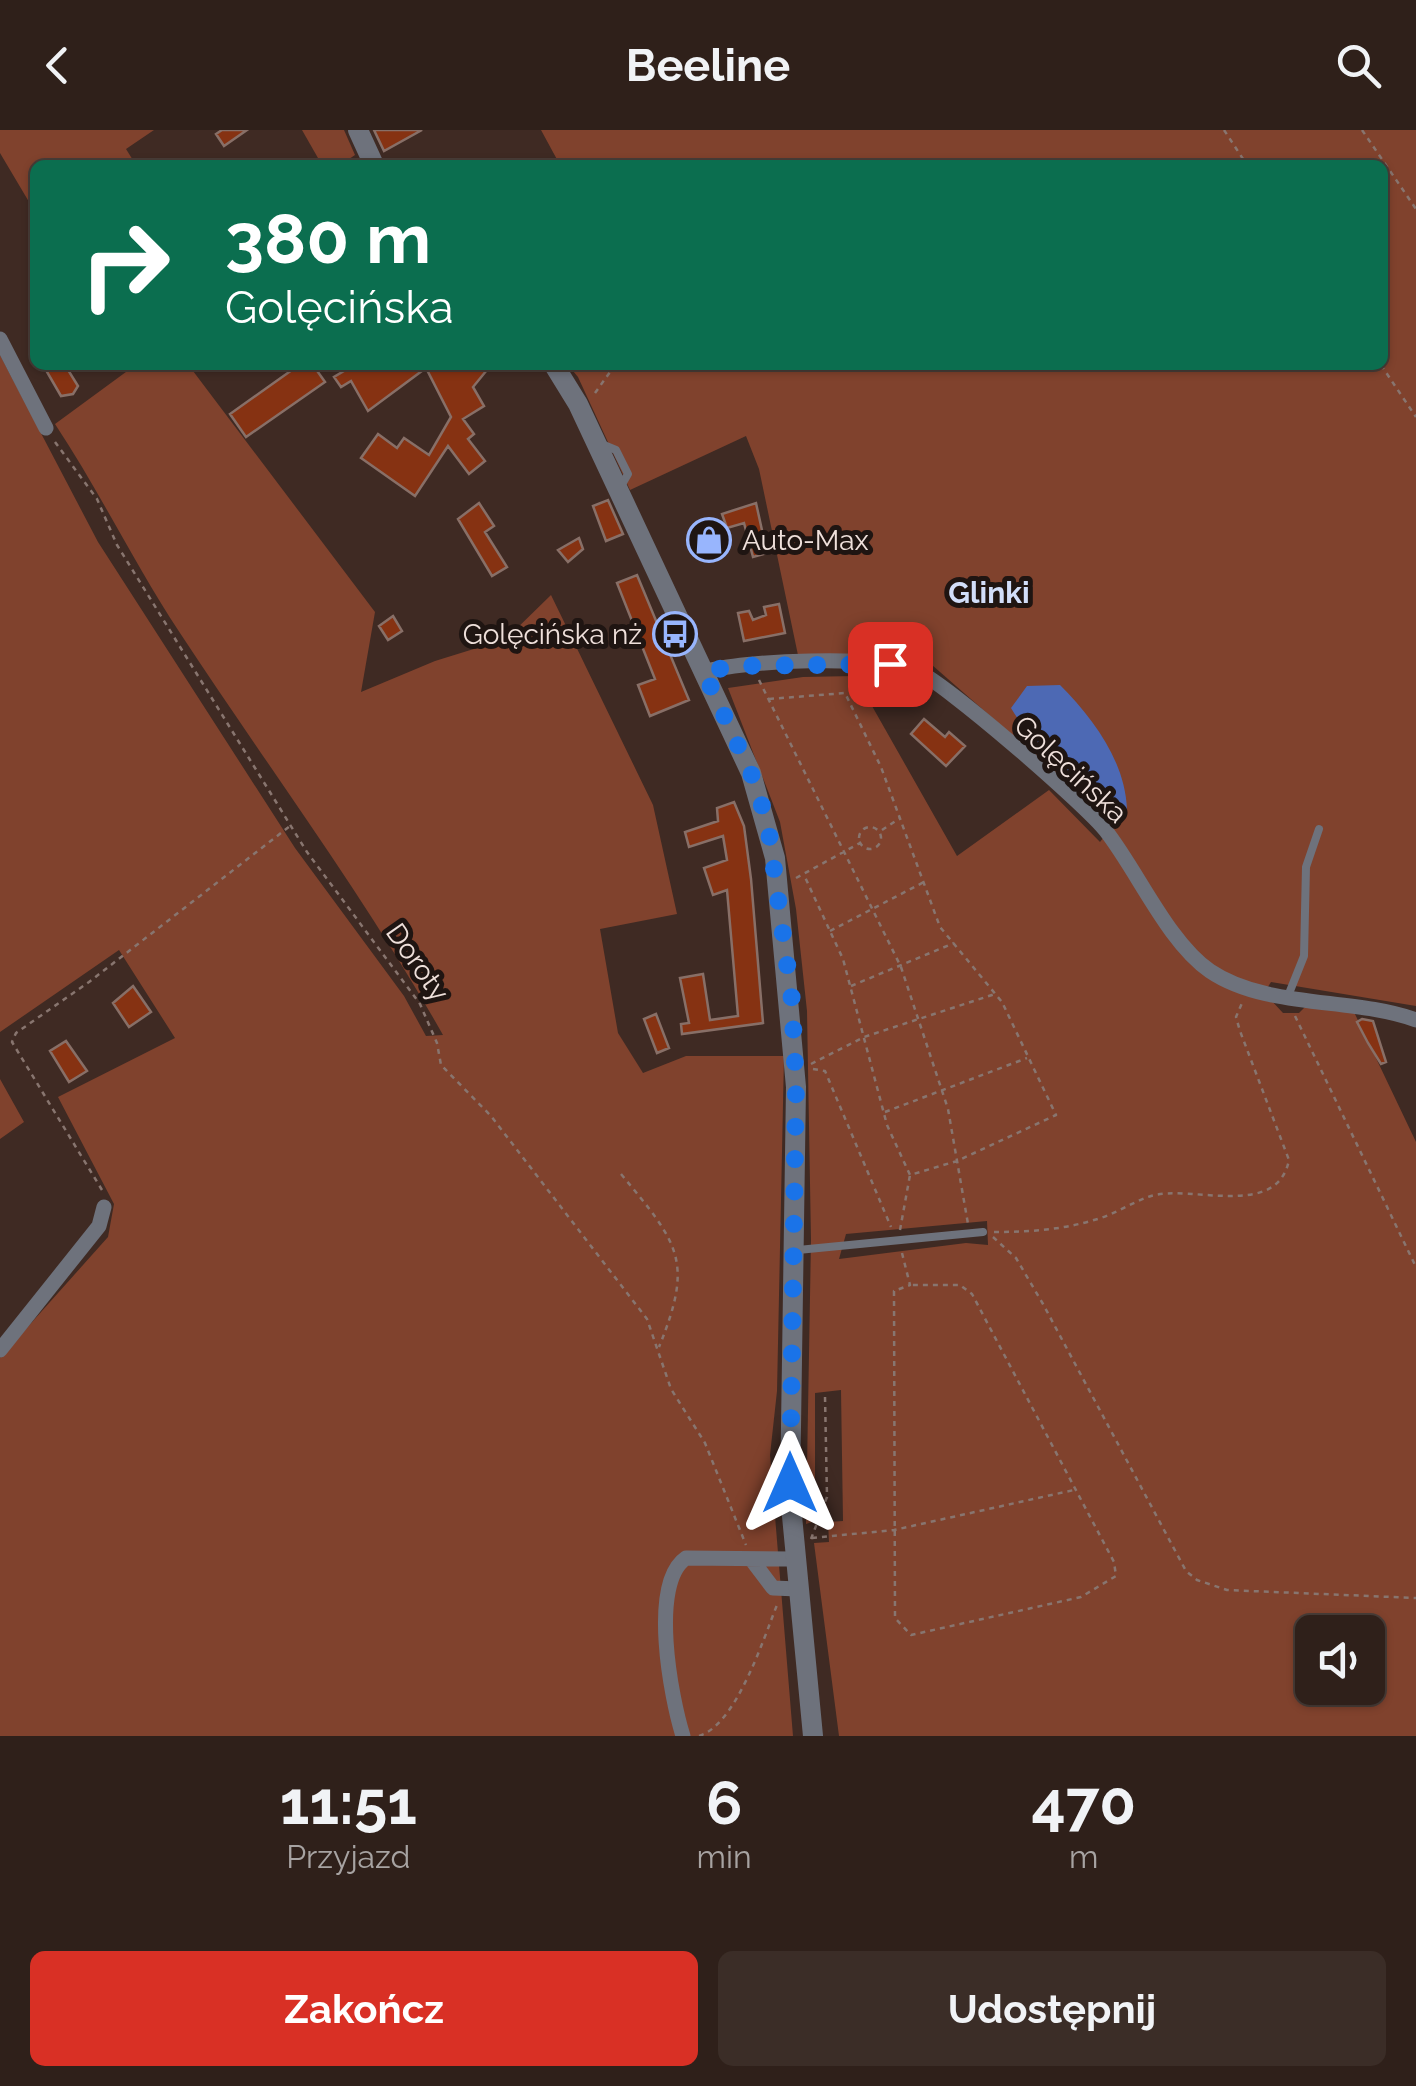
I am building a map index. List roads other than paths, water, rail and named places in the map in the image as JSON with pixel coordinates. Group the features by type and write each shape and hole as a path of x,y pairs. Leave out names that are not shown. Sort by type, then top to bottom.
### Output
{"street":[{"path":"358,130 372,160"},
{"path":"0,339 46,428"},
{"path":"557,370 578,404 754,780 775,858 796,1054 792,1590 814,1736"},
{"name":"Golęcińska","path":"704,672 752,666 890,664 916,670 937,683 1092,816 1187,949 1209,970 1250,987 1377,1008 1416,1020"},
{"path":"0,1350 99,1226 104,1207"},
{"path":"682,1736 667,1668 669,1583 676,1566 686,1558 795,1559"},
{"path":"751,1559 760,1576 792,1590"}],"lane":[{"path":"1288,996 1304,956 1306,867 1319,829"},
{"path":"794,1250 898,1242 969,1230 983,1232"}],"water":[{"path":"1060,685 1114,757 1127,809 1112,813 1045,750 1011,708 1027,686"}],"place":[{"name":"Auto-Max","path":"709,540"},
{"name":"Golęcińska nż","path":"675,634"}],"district":[{"name":"Glinki","path":"989,593"}]}
